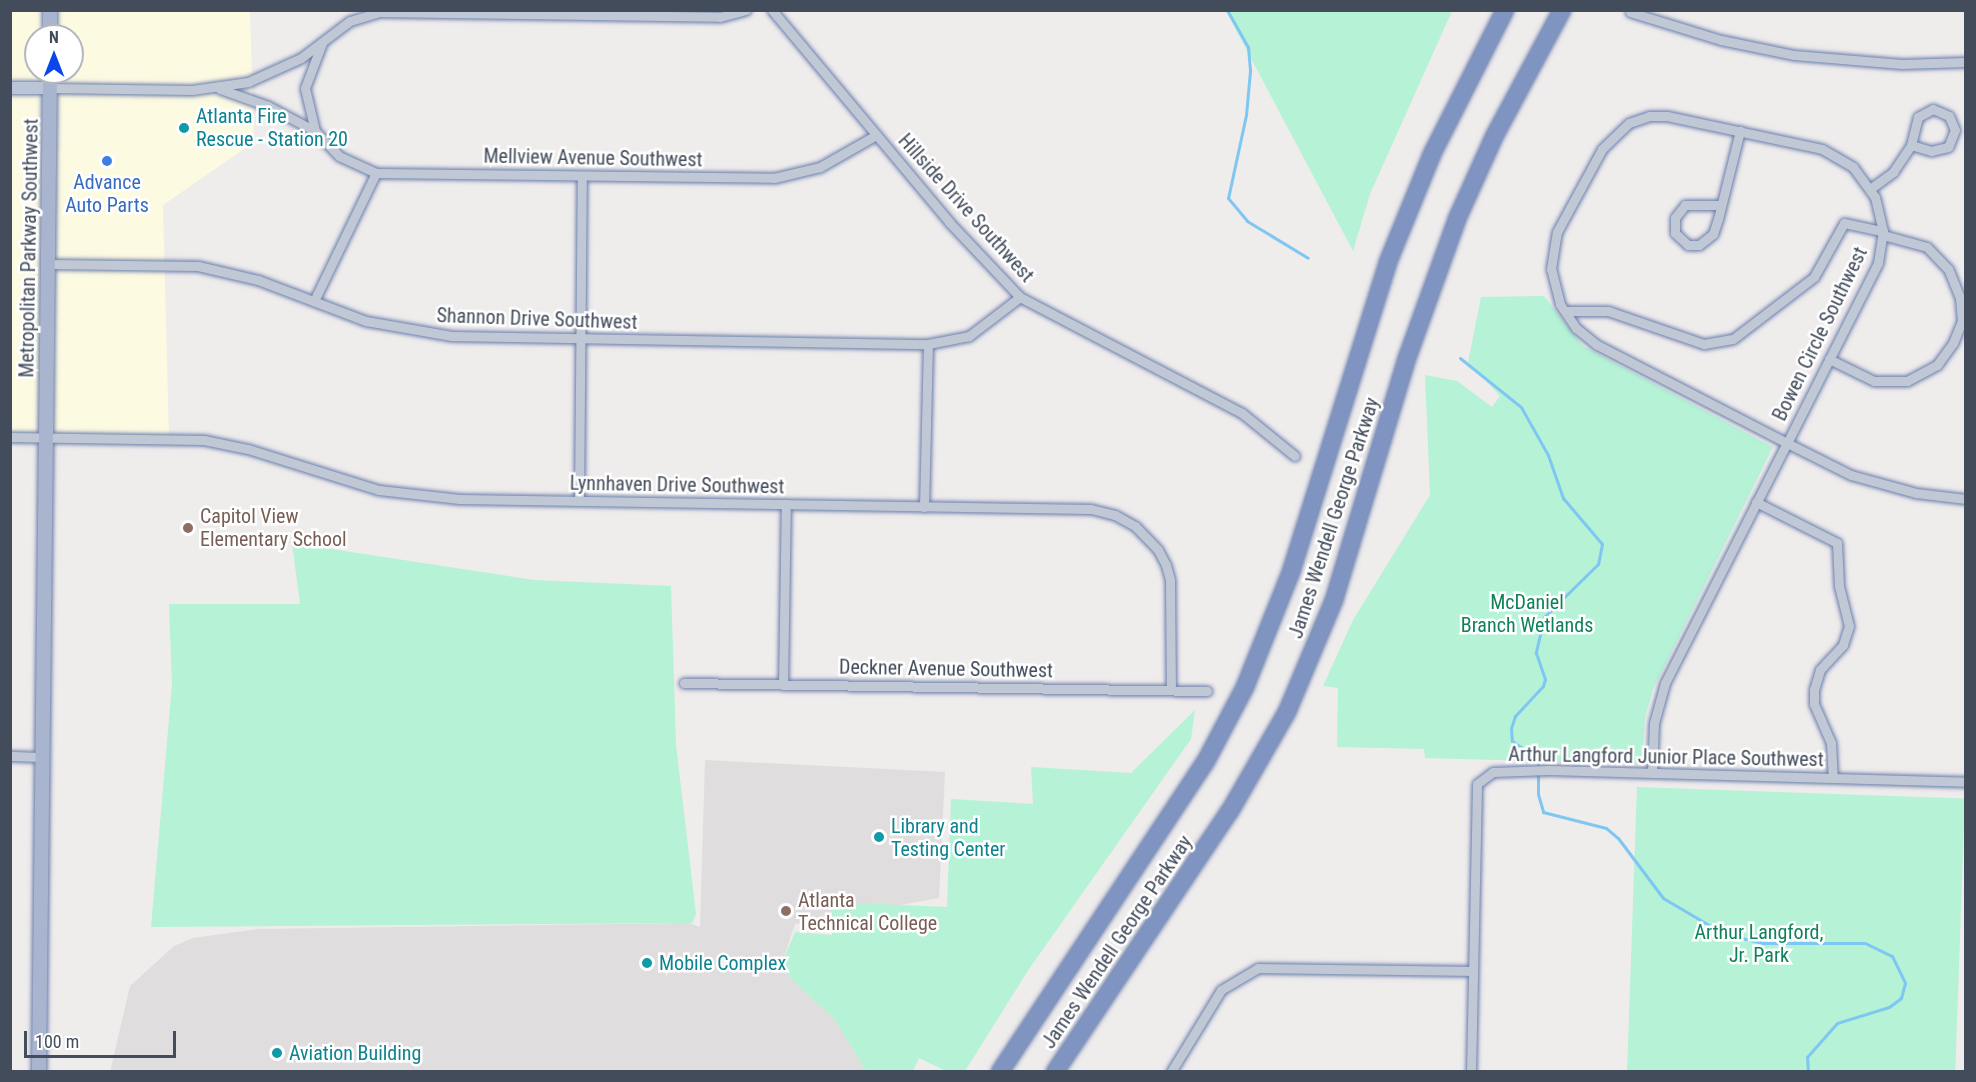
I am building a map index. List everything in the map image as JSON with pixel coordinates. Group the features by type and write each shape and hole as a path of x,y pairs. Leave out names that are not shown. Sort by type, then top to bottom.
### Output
{"highway":[{"path":"1477,61 1497,10"},
{"name":"James Wendell George Parkway","path":"1000,1071 1206,760 1258,661 1304,531 1388,262 1428,163 1477,61 1505,10"},
{"name":"James Wendell George Parkway","path":"1055,1071 1230,811 1287,712 1334,600 1406,361 1457,219 1495,135 1562,10"}],"main road":[{"name":"Metropolitan Parkway Southwest","path":"39,1071 50,84"},
{"path":"10,88 50,88"}],"street":[{"path":"50,88 218,88 276,72 350,21 379,11 720,17 746,10"},
{"name":"Hillside Drive Southwest","path":"772,10 997,276 1020,297 1242,412 1295,456"},
{"path":"1630,12 1656,15 1721,40 1794,55 1902,64 1965,62"},
{"path":"315,131 305,88 323,41"},
{"name":"Mellview Avenue Southwest","path":"218,88 268,106 315,131 339,156 375,173 774,178 820,166 876,135"},
{"path":"1870,189 1893,172 1911,146 1918,117 1925,111 1934,109 1949,116 1955,130 1948,147 1931,151 1911,146"},
{"name":"Bowen Circle Southwest","path":"1652,773 1654,723 1665,683 1756,502 1787,443 1878,263 1883,233 1870,189 1853,167 1840,157 1821,149 1667,116 1629,123 1615,133 1579,186 1557,232 1551,269 1565,311 1576,328 1596,345 1787,443 1851,475 1916,493 1965,499"},
{"path":"1721,205 1685,205 1675,218 1675,233 1688,245 1709,241 1721,205 1740,132"},
{"path":"314,301 375,173"},
{"path":"579,501 582,177"},
{"path":"1565,311 1608,311 1704,344 1732,339 1814,277 1844,223 1927,247 1948,269 1960,298 1962,321 1953,343 1937,364 1907,381 1874,381 1829,359"},
{"name":"Shannon Drive Southwest","path":"49,264 198,266 258,280 366,321 417,333 580,339 928,344 969,336 1020,297"},
{"path":"924,507 928,344"},
{"name":"Lynnhaven Drive Southwest","path":"10,437 204,440 248,449 391,492 459,499 1090,509 1115,515 1136,526 1158,550 1170,580 1171,690"},
{"path":"1756,502 1837,543 1839,586 1849,626 1844,645 1820,670 1814,690 1814,704 1831,743 1833,777"},
{"path":"783,684 786,504"},
{"name":"Deckner Avenue Southwest","path":"684,683 1207,691"},
{"path":"10,756 42,757"},
{"name":"Arthur Langford Junior Place Southwest","path":"1472,1071 1477,784 1493,772 1549,770 1965,782"},
{"path":"1171,1071 1221,990 1258,968 1473,971"}],"shaded area":[{"path":"11,11 250,11 254,142 163,205 169,439 11,439"},
{"name":"Atlanta Technical College","path":"705,760 945,772 939,898 795,924 782,963 792,980 835,1020 866,1071 110,1072 130,986 174,946 193,938 257,929 689,923 700,927"}],"green space":[{"path":"1226,11 1452,11 1370,194 1353,251"},
{"name":"McDaniel Branch Wetlands","path":"1544,296 1583,346 1773,447 1653,689 1645,718 1642,764 1425,758 1424,749 1337,747 1338,688 1323,686 1353,620 1430,495 1425,375 1457,381 1492,407 1500,396 1468,362 1481,297"},
{"path":"292,543 534,580 671,586 676,745 696,914 692,923 151,927 172,684 169,604 300,604"},
{"path":"1195,710 1191,739 1029,969 965,1071 946,1071 919,1058 913,1071 866,1071 835,1020 792,980 782,963 795,932 832,935 832,902 947,907 951,799 1033,804 1031,767 1131,773"},
{"name":"Arthur Langford, Jr. Park","path":"1637,787 1965,798 1955,1072 1627,1071"}],"waterway":[{"path":"1227,10 1248,47 1250,71 1246,115 1228,198 1247,221 1308,258"},
{"path":"1460,358 1521,407 1548,455 1563,498 1602,544 1598,564 1544,617 1536,653 1545,679 1543,686 1515,716 1511,728 1512,741 1538,759 1538,794 1543,812 1606,828 1618,838 1663,898 1724,934 1762,943 1865,943 1892,956 1905,983 1901,998 1889,1007 1837,1023 1807,1057 1808,1072"}],"place":[{"name":"Atlanta Fire Rescue - Station 20","path":"184,128"},
{"name":"Advance Auto Parts","path":"107,161"},
{"name":"Capitol View Elementary School","path":"188,528"},
{"name":"Library and Testing Center","path":"879,837"},
{"name":"Atlanta Technical College","path":"786,911"},
{"name":"Mobile Complex","path":"647,963"},
{"name":"Aviation Building","path":"277,1053"}]}
